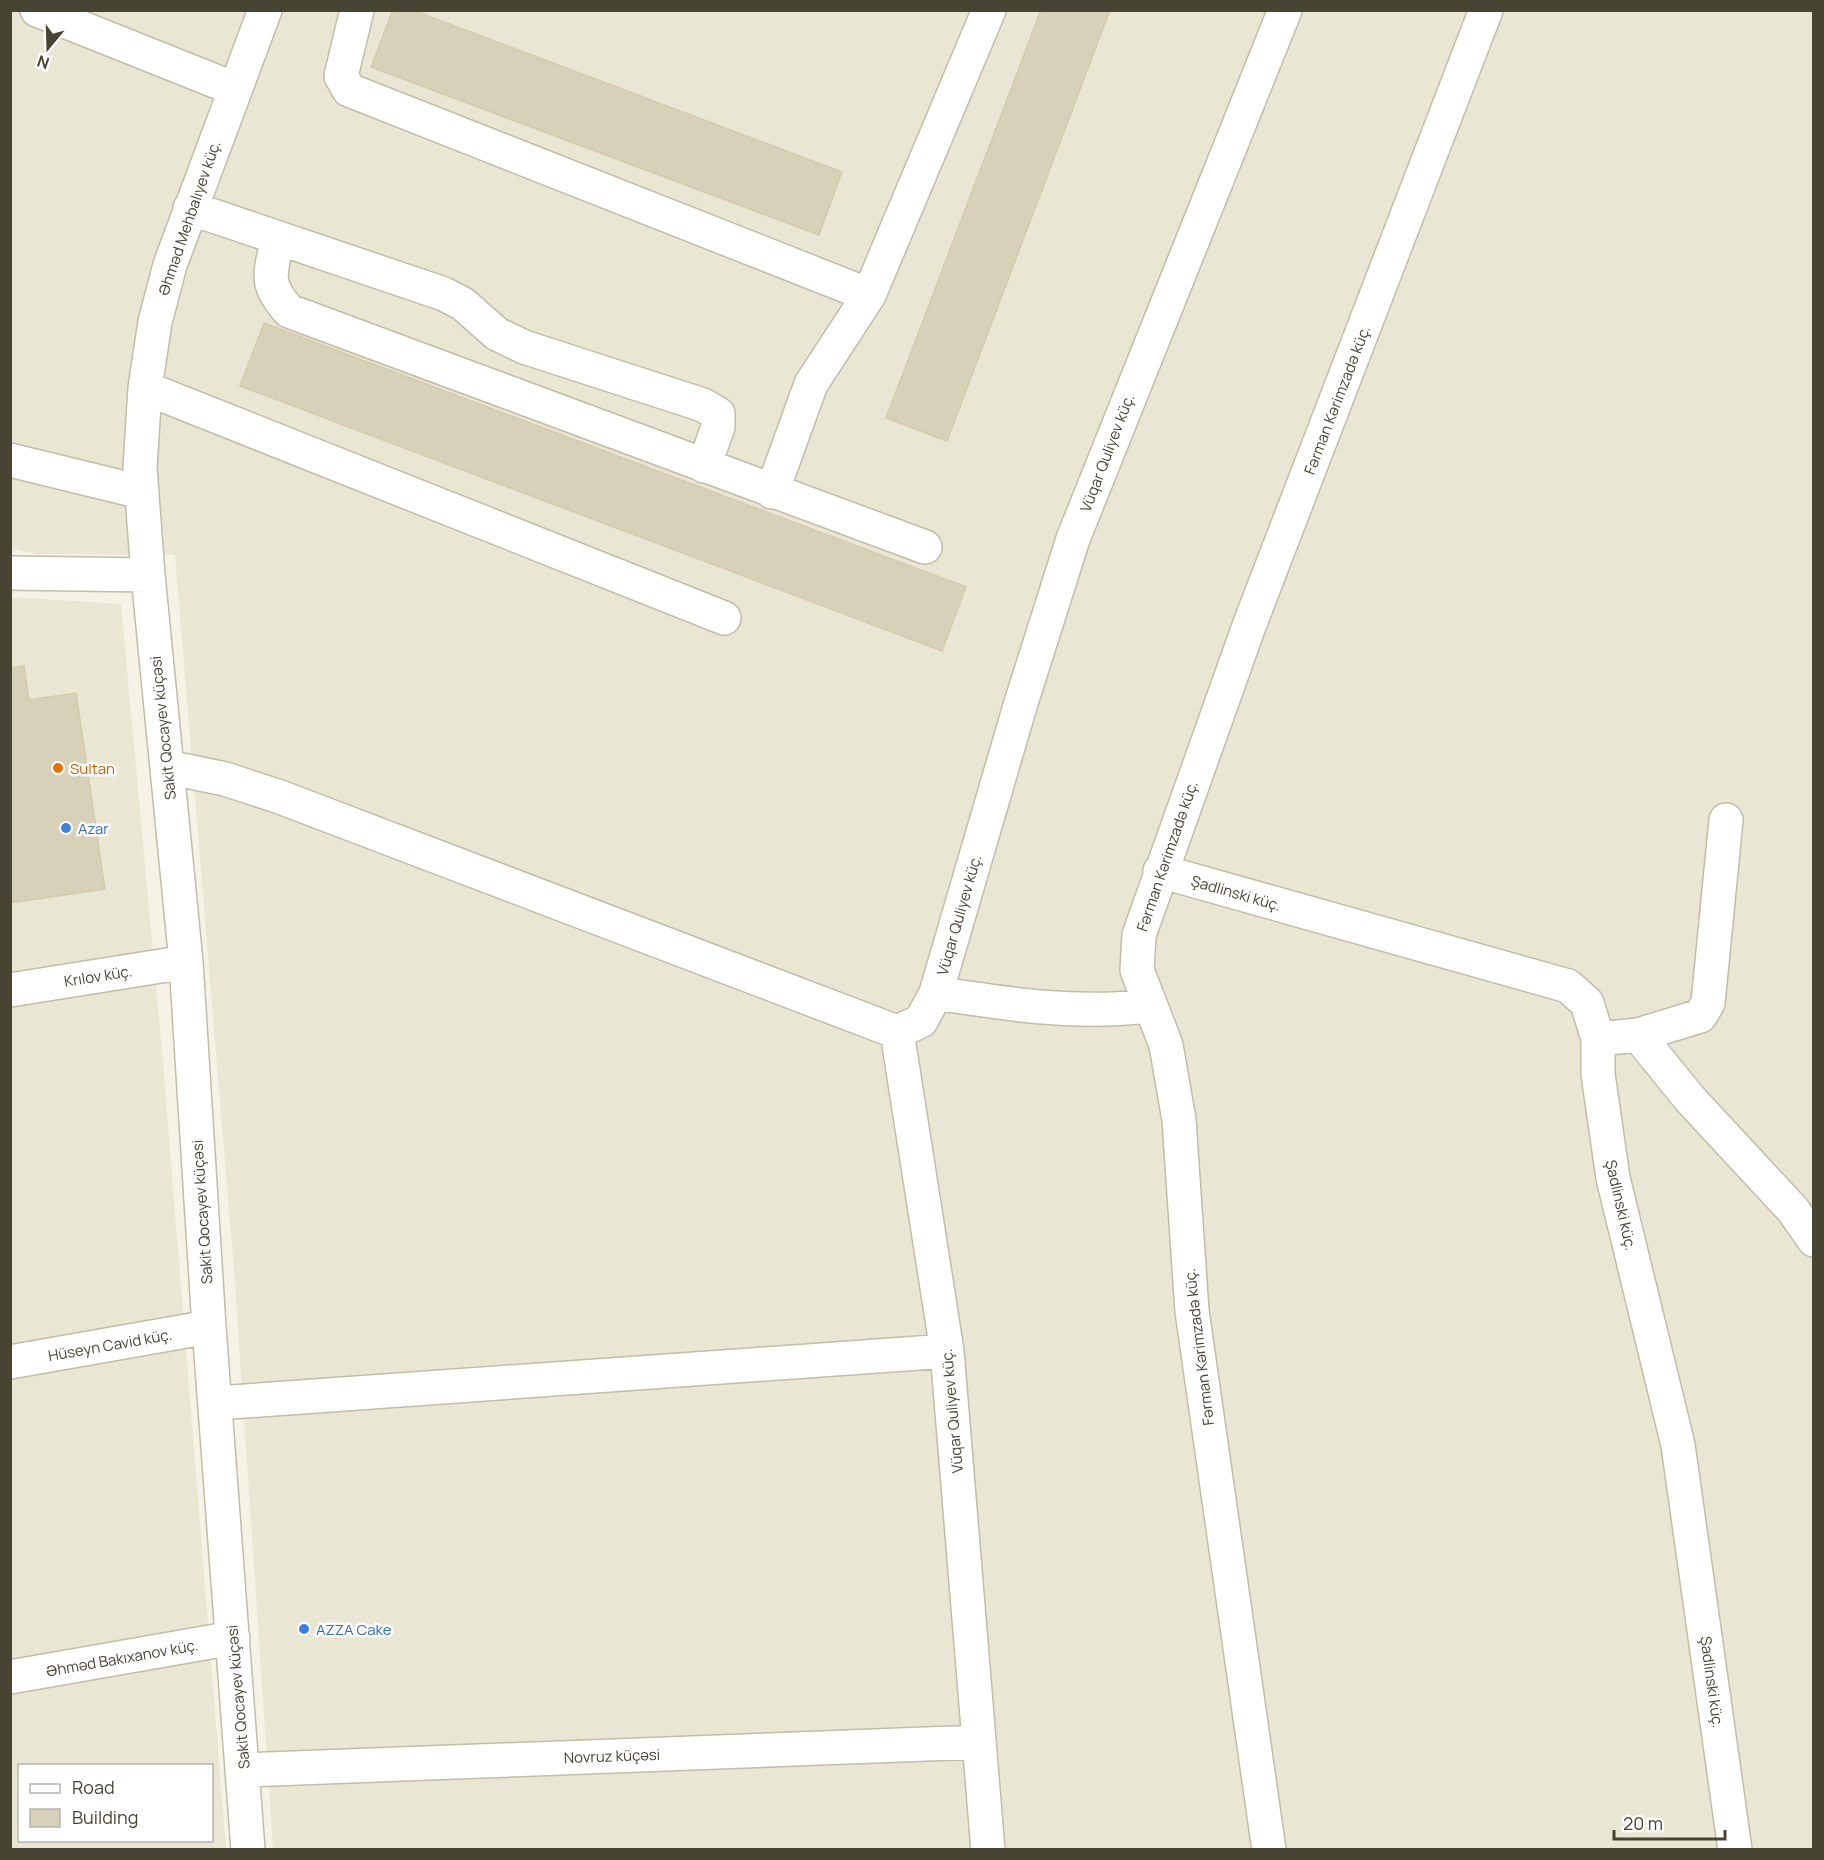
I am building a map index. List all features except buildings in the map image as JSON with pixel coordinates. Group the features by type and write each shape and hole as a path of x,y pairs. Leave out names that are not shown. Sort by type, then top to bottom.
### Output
{"street":[{"path":"37,10 235,89"},
{"name":"Əhməd Mehbalıyev küç.","path":"148,575 141,492 141,423 154,322 170,265 190,208 265,10"},
{"path":"357,10 341,76 349,90 869,295"},
{"name":"Vüqar Quliyev küç.","path":"988,1850 947,1352 897,1032 921,1021 936,993 1020,706 1073,538 1285,10"},
{"name":"Fərman Kərimzadə küç.","path":"1269,1850 1192,1311 1179,1120 1166,1045 1137,970 1139,935 1249,626 1486,10"},
{"path":"772,492 811,384 869,295 981,13"},
{"path":"190,208 444,294 463,304 497,334 524,347 703,405 718,414 718,427 704,466"},
{"path":"278,239 269,277 274,294 289,311 925,547"},
{"path":"145,388 724,618"},
{"path":"10,460 141,492"},
{"path":"10,573 148,575"},
{"name":"Sakit Qocayev küçəsi","path":"148,575 186,962 209,1327 217,1404 248,1850"},
{"path":"167,766 225,779 280,797 897,1032"},
{"path":"1598,1039 1638,1035 1700,1016 1708,1003 1726,820"},
{"name":"Şadlinski küç.","path":"1160,871 1568,986 1587,1003 1598,1039 1598,1074 1613,1178 1678,1445 1735,1850"},
{"name":"Krılov küç.","path":"10,990 186,962"},
{"path":"936,993 1021,1006 1109,1011 1149,1006"},
{"path":"1638,1035 1690,1099 1793,1210 1814,1240"},
{"name":"Hüseyn Cavid küç.","path":"10,1362 209,1327"},
{"path":"217,1404 947,1352"},
{"name":"Əhməd Bakıxanov küç.","path":"10,1677 233,1638"},
{"name":"Novruz küçəsi","path":"244,1770 979,1742"}],"shaded area":[{"path":"11,11 1813,11 1813,1849 273,1849 235,1283 175,555 37,554 11,548"},
{"path":"10,597 121,604 162,1051 226,1849 11,1849"}],"place":[{"name":"Sultan","path":"58,768"},
{"name":"Azar","path":"66,828"},
{"name":"AZZA Cake","path":"304,1629"}]}
